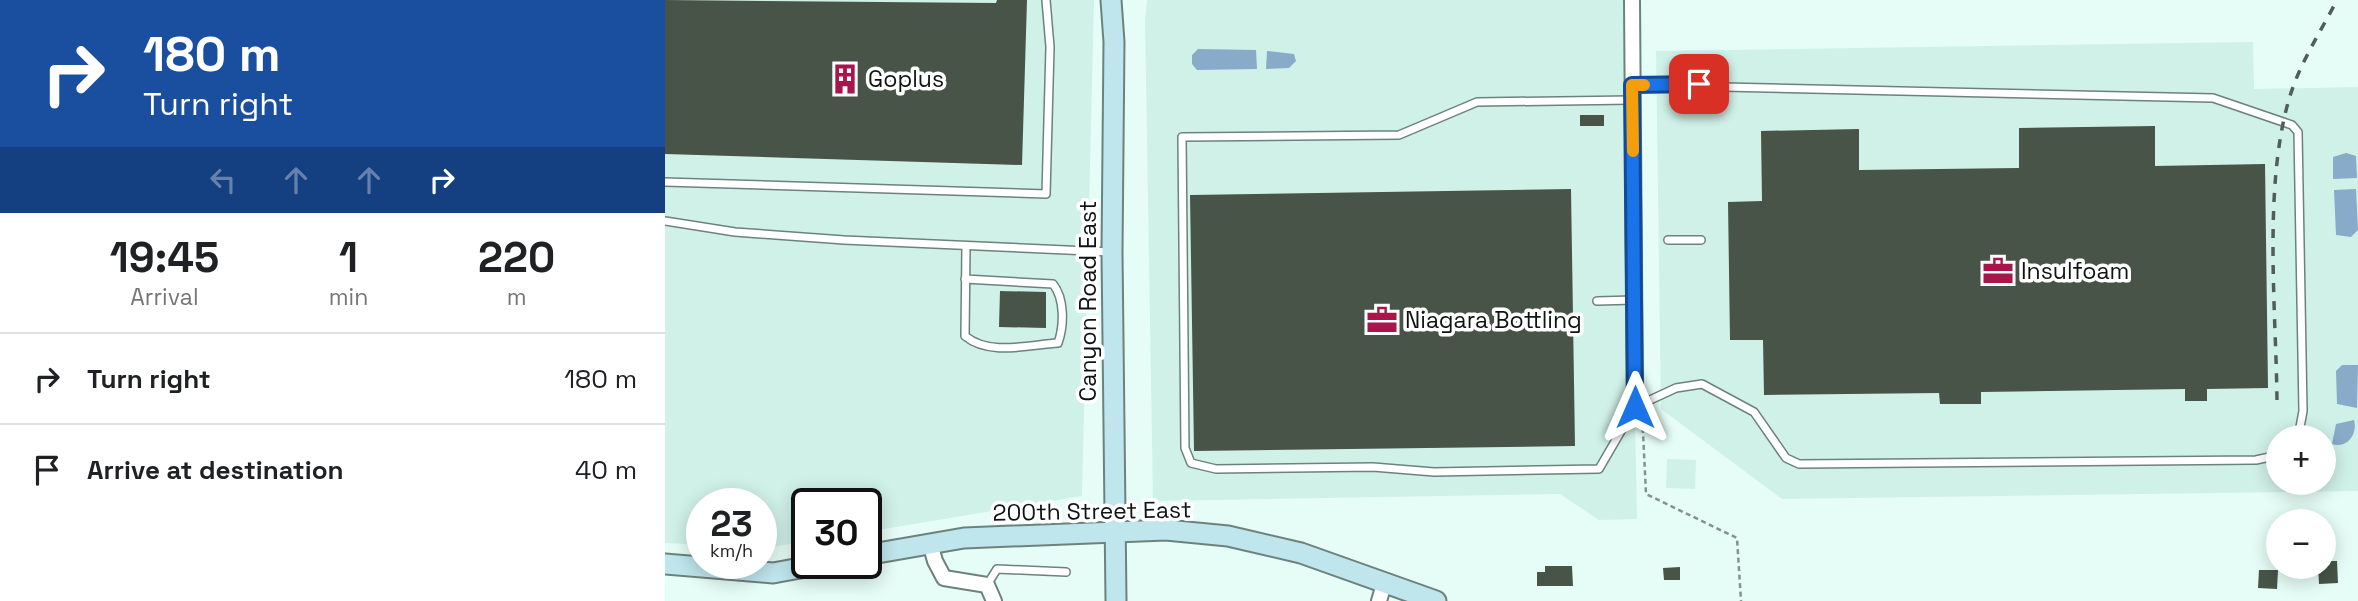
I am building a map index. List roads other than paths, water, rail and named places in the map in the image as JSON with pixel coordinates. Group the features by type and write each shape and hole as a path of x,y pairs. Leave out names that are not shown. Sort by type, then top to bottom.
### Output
{"street":[{"name":"Canyon Road East","path":"1111,0 1114,42 1112,252 1116,601"},
{"path":"1632,0 1635,407"},
{"name":"200th Street East","path":"882,552 964,538 1166,530 1228,536 1301,553 1381,593 1436,601"},
{"path":"930,543 944,578 987,585 994,601"},
{"path":"665,564 773,573 791,570"}],"lane":[{"path":"665,182 1046,194 1050,47 1046,0"},
{"path":"2266,457 2256,460 1799,464 1786,458 1754,412 1702,384 1677,388 1635,407 1599,469 1434,472 1373,467 1216,470 1198,467 1191,463 1185,448 1182,137 1399,135 1477,102 1632,92 2213,97 2292,125 2298,132 2303,411 2300,425"},
{"path":"665,221 735,232 965,247 1112,252"},
{"path":"1668,240 1700,240"},
{"path":"965,247 965,279 965,336 977,346 1006,347 1058,342 1062,330 1059,292 1053,284 965,279"},
{"path":"1597,301 1634,300"},
{"path":"987,585 997,569 1066,572"}],"water":[{"path":"1198,49 1256,50 1257,69 1197,70 1192,64 1192,55"},
{"path":"1267,51 1294,54 1296,61 1289,68 1266,69"},
{"path":"2346,153 2356,156 2357,178 2333,179 2333,157"},
{"path":"2356,189 2358,230 2351,237 2336,235 2334,190"},
{"path":"2342,365 2358,365 2357,408 2337,404 2336,371"},
{"path":"2354,420 2353,435 2347,442 2336,445 2336,424"}],"railway":[{"path":"2277,400 2273,246 2276,168 2290,96 2299,71 2337,0"}],"place":[{"name":"Goplus","path":"845,79"},
{"name":"Insulfoam","path":"1998,271"},
{"name":"Niagara Bottling","path":"1382,320"}]}
